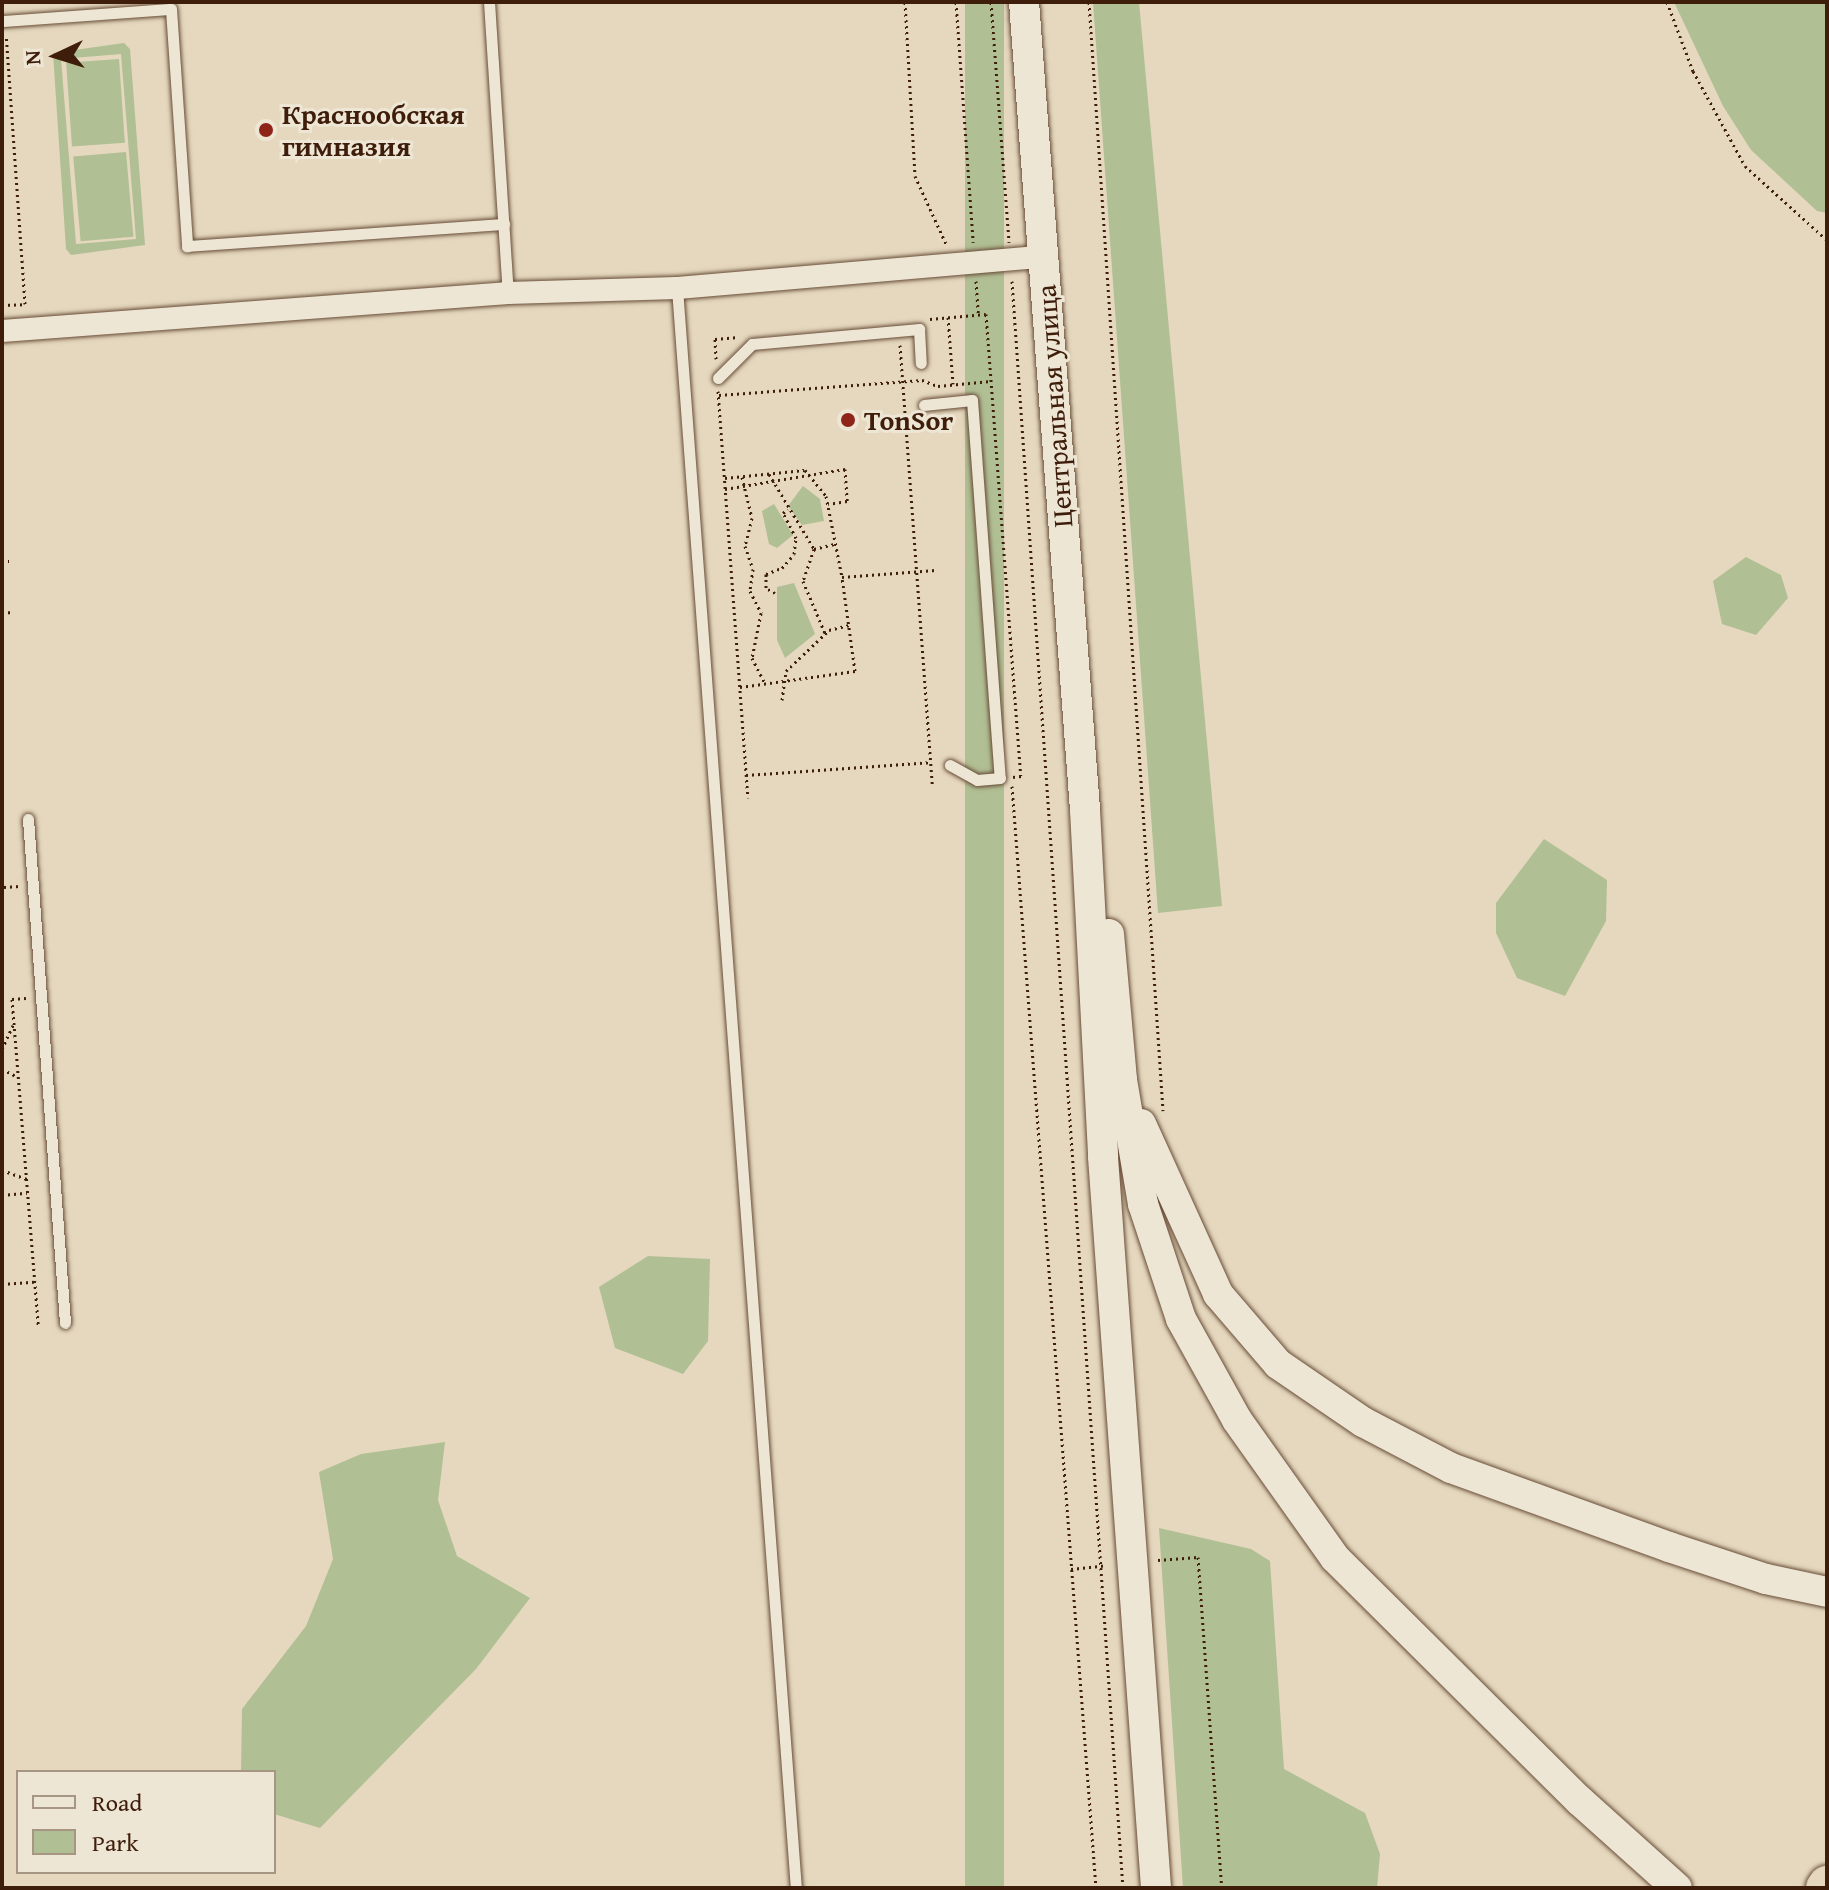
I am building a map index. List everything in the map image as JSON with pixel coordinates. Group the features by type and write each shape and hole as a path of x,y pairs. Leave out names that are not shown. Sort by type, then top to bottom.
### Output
{"main road":[{"name":"Центральная улица","path":"1024,2 1085,810"},
{"path":"1085,810 1113,957 1122,1080 1143,1204 1181,1319 1237,1420 1335,1558 1580,1801 1677,1888"},
{"path":"1085,810 1103,1157 1156,1888"},
{"path":"1122,1080 1218,1294 1278,1364 1363,1422 1451,1468 1697,1557 1827,1592"}],"street":[{"path":"2,331 508,293 677,288 1042,257"}],"lane":[{"path":"489,2 508,293"},
{"path":"4,21 171,9 187,246 504,224"},
{"path":"677,288 796,1888"},
{"path":"718,378 752,344 919,329 921,363"},
{"path":"924,405 972,400 1000,778 977,780 945,763"},
{"path":"28,819 65,1323"}],"path":[{"path":"905,2 915,176 965,262"},
{"path":"956,2 965,262 978,314 986,314 1021,776 1011,777 1096,1888"},
{"path":"991,2 1123,1888"},
{"path":"1089,2 1164,1115"},
{"path":"1667,2 1693,71 1745,166 1827,240"},
{"path":"2,305 25,304 4,21"},
{"path":"2,72 9,71"},
{"path":"948,317 953,384"},
{"path":"899,331 932,785"},
{"path":"718,378 748,798"},
{"path":"719,395 903,381 953,384 991,381"},
{"path":"725,489 845,469 847,501 828,504"},
{"path":"725,478 805,470 809,475 828,504 855,671 740,687"},
{"path":"769,474 770,482 814,549"},
{"path":"742,477 752,518 745,536 753,569 750,591 761,624 752,658 765,684"},
{"path":"775,593 766,588 766,574 782,568 794,554 796,538 783,513 788,509"},
{"path":"814,549 836,544"},
{"path":"814,549 803,581 825,633"},
{"path":"2,551 8,551"},
{"path":"2,561 9,561"},
{"path":"842,577 936,570"},
{"path":"2,613 12,612"},
{"path":"782,700 782,681 825,633 849,625"},
{"path":"746,775 945,763"},
{"path":"999,771 1020,769"},
{"path":"12,999 38,1325"},
{"path":"2,1049 14,1023"},
{"path":"2,1069 18,1077"},
{"path":"2,1170 27,1179"},
{"path":"2,1195 27,1193"},
{"path":"2,1284 35,1281"},
{"path":"1198,1557 1222,1888"}],"green space":[{"path":"965,2 1004,2 1004,1888 965,1888"},
{"path":"1093,2 1139,2 1222,906 1158,913"},
{"path":"1674,2 1827,2 1827,213 1817,211 1751,150 1723,106"},
{"path":"124,43 130,49 145,245 71,255 66,249 53,53","holes":["121,54 136,239 76,244 61,59"]},
{"path":"119,59 125,143 72,146 66,63"},
{"path":"126,152 133,237 81,241 73,157"},
{"path":"803,486 820,499 824,521 802,525 788,506"},
{"path":"774,504 793,535 777,548 769,544 762,511"},
{"path":"1746,557 1781,575 1788,598 1756,635 1722,624 1713,581"},
{"path":"794,583 815,634 785,658 777,640 777,587"},
{"path":"1544,839 1607,880 1606,921 1565,996 1517,978 1496,933 1496,903"},
{"path":"648,1256 710,1259 708,1341 683,1374 615,1348 599,1287"},
{"path":"445,1442 438,1500 457,1556 530,1598 476,1669 320,1828 276,1815 276,1770 241,1770 242,1709 306,1626 333,1559 319,1472 361,1454"},
{"path":"1159,1528 1251,1549 1270,1561 1284,1769 1365,1813 1380,1854 1377,1888 1183,1888"}],"place":[{"name":"Краснообская гимназия","path":"266,130"},
{"name":"TonSor","path":"848,420"}]}
